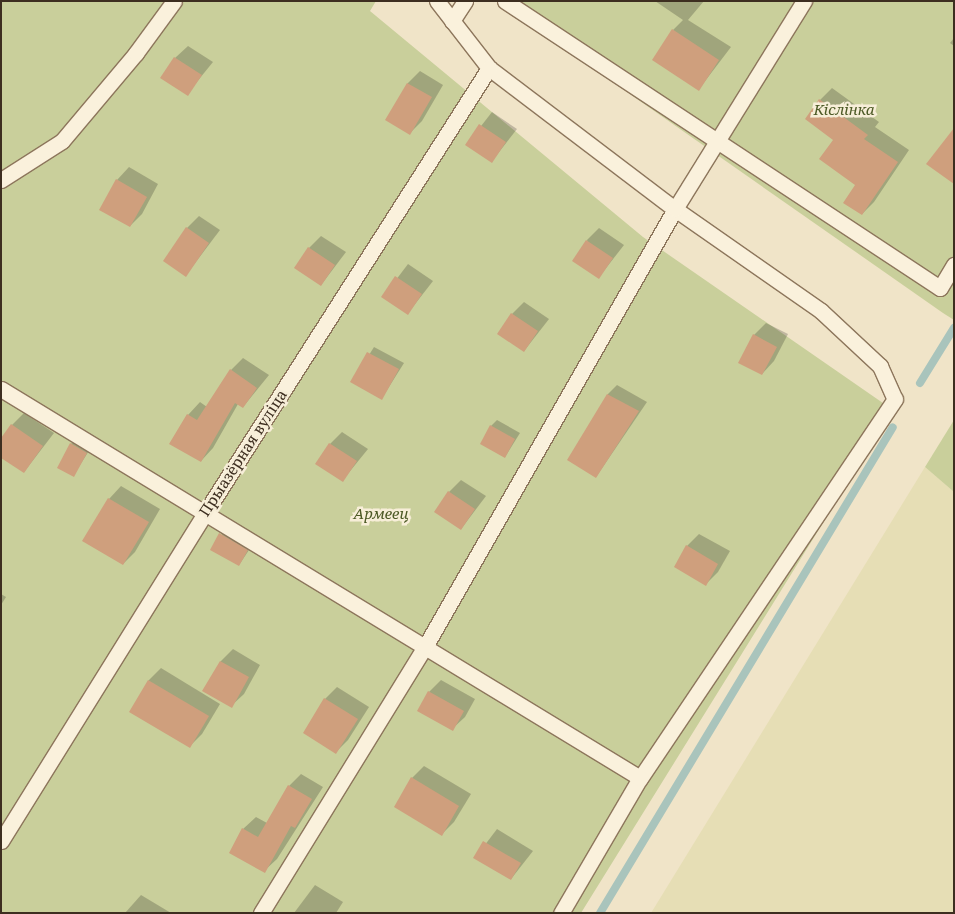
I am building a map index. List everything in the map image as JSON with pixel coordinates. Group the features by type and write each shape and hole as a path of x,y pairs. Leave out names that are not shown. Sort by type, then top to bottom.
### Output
{"lane":[{"path":"1,180 62,141 136,53 174,1"},
{"path":"437,1 489,68 675,209 821,311 880,366 895,399 640,778 561,913"},
{"path":"452,21 465,1"},
{"path":"505,1 940,288 954,266"},
{"path":"261,913 426,645 675,209 804,1"},
{"name":"Прыазёрная вуліца","path":"1,841 205,514 489,68"},
{"path":"1,389 205,514 426,645 640,778"}],"shaded area":[{"path":"925,467 954,492 954,913 651,913"}],"green space":[{"name":"Армеец","path":"1,1 376,1 370,11 643,237 893,410 581,913 1,913"},
{"name":"Кіслінка","path":"497,1 954,1 954,320 943,313"},
{"path":"954,420 954,492 925,467"}],"building":[{"path":"672,29 719,60 699,91 652,60"},
{"path":"174,57 202,75 188,96 160,78"},
{"path":"407,83 432,97 410,135 385,120"},
{"path":"819,99 868,135 864,139 898,162 862,215 843,203 855,185 819,159 833,140 805,119"},
{"path":"479,124 506,142 492,163 465,145"},
{"path":"954,128 954,184 926,164"},
{"path":"116,179 147,197 130,227 99,210"},
{"path":"186,227 209,243 186,277 163,261"},
{"path":"586,240 613,258 599,279 572,261"},
{"path":"308,247 335,265 321,286 294,268"},
{"path":"395,276 422,294 408,315 381,297"},
{"path":"511,313 538,331 524,352 497,334"},
{"path":"753,334 777,347 762,375 738,363"},
{"path":"367,352 399,369 382,400 350,382"},
{"path":"230,369 257,388 243,408 235,403 201,462 169,444 187,414 197,420"},
{"path":"607,394 639,411 596,478 567,460"},
{"path":"11,424 43,446 24,473 1,458 1,438"},
{"path":"490,425 515,439 505,458 480,444"},
{"path":"70,443 87,453 74,477 57,468"},
{"path":"329,443 357,461 343,482 315,464"},
{"path":"448,491 475,509 461,530 434,512"},
{"path":"108,498 149,522 123,565 82,541"},
{"path":"219,533 248,550 239,566 210,550"},
{"path":"686,545 718,564 706,586 674,567"},
{"path":"220,661 249,677 232,708 202,691"},
{"path":"148,680 209,716 190,748 129,712"},
{"path":"428,691 464,711 453,731 417,711"},
{"path":"324,698 358,719 336,754 303,733"},
{"path":"411,777 459,806 442,836 394,807"},
{"path":"288,785 312,799 295,828 291,826 265,873 229,853 242,828 258,837"},
{"path":"483,841 521,863 511,880 473,858"}],"waterway":[{"path":"920,383 954,328"},
{"path":"600,913 893,427"}]}
